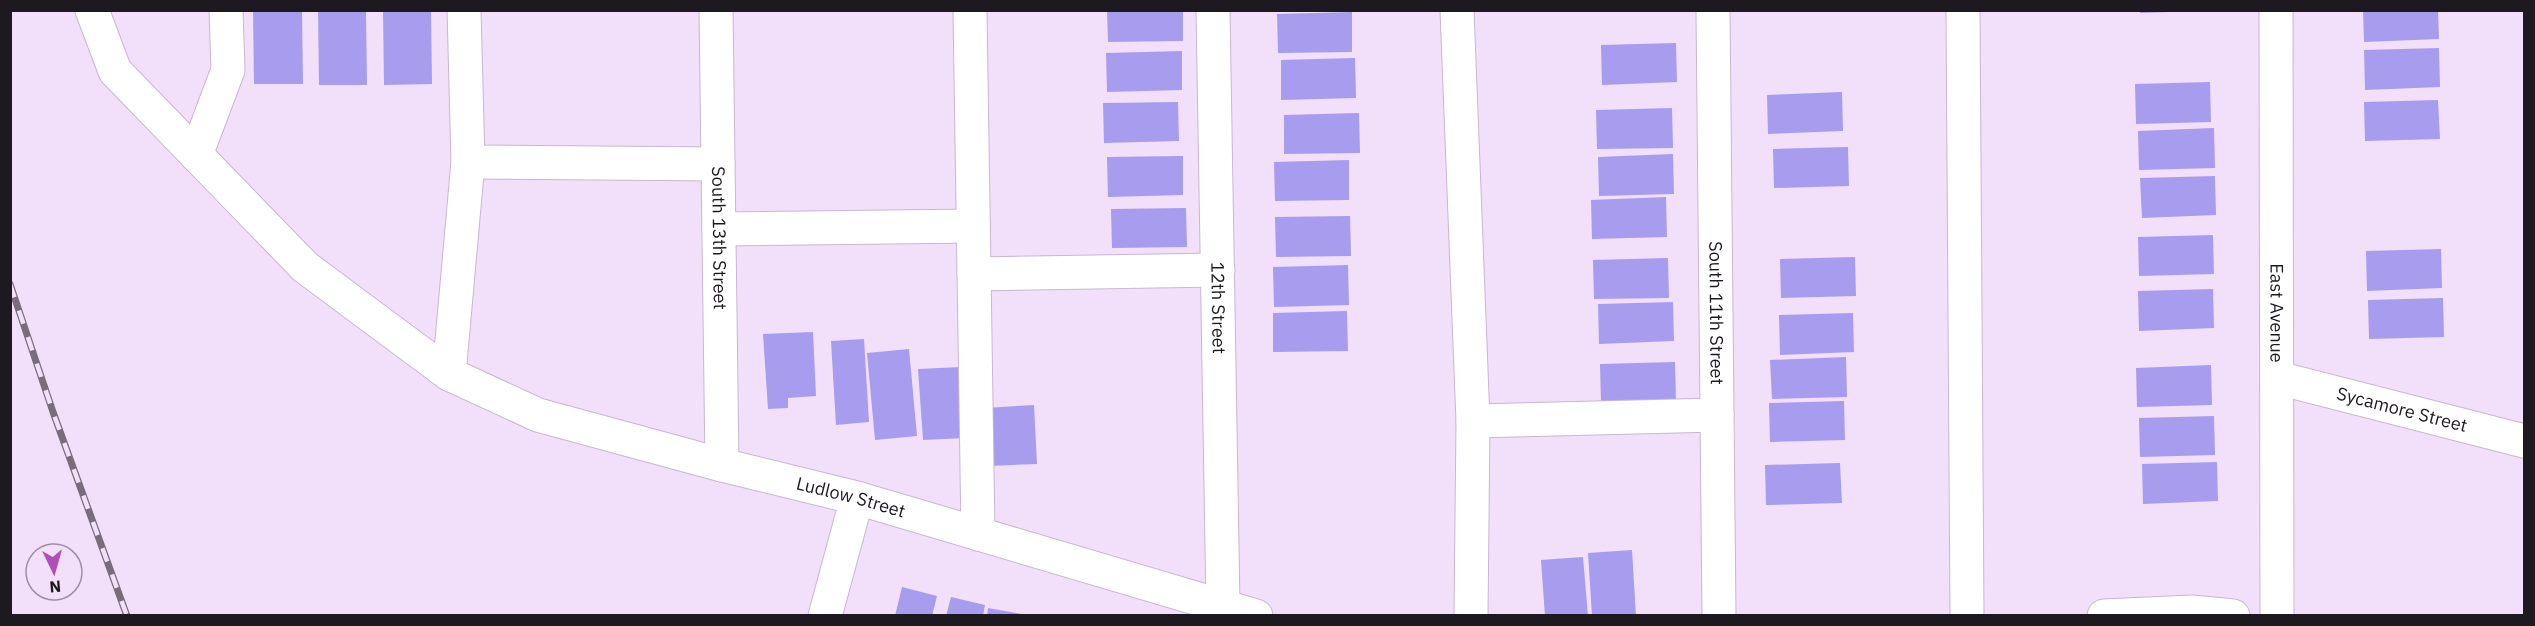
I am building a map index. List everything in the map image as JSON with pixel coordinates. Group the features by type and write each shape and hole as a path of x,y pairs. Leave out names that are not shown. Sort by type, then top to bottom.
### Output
{"street":[{"name":"Ludlow Street","path":"92,10 115,71 305,267 449,374 538,415 722,465 856,498 1256,615"},
{"path":"196,155 228,70 226,10"},
{"path":"449,374 468,162 464,10"},
{"name":"South 13th Street","path":"716,10 722,465"},
{"path":"970,10 978,534"},
{"name":"12th Street","path":"1213,10 1223,606"},
{"path":"1457,10 1473,421 1471,615"},
{"name":"South 11th Street","path":"1713,10 1719,615"},
{"path":"1963,10 1967,615"},
{"name":"East Avenue","path":"2276,10 2277,615"},
{"path":"468,162 718,164"},
{"path":"719,229 974,226"},
{"path":"974,274 1218,270"},
{"name":"Sycamore Street","path":"2278,378 2524,441"},
{"path":"1473,421 1717,415"},
{"path":"825,615 856,498"},
{"path":"2104,615 2233,615"}],"building":[{"path":"253,10 302,10 303,84 254,84"},
{"path":"318,10 366,10 367,85 319,85"},
{"path":"383,10 431,10 432,84 384,85"},
{"path":"1107,10 1183,10 1183,41 1108,42"},
{"path":"2140,10 2169,10 2169,12 2140,13"},
{"path":"2363,10 2438,10 2439,39 2364,42"},
{"path":"1352,12 1352,52 1278,53 1277,14"},
{"path":"1676,43 1677,82 1602,85 1601,45"},
{"path":"2439,48 2440,87 2365,90 2364,50"},
{"path":"1182,51 1182,90 1107,92 1106,53"},
{"path":"1355,58 1356,98 1281,100 1281,60"},
{"path":"2210,82 2211,122 2136,124 2135,84"},
{"path":"1842,92 1843,131 1768,134 1767,95"},
{"path":"2438,100 2440,139 2365,141 2364,102"},
{"path":"1178,102 1179,141 1104,143 1103,103"},
{"path":"1672,108 1673,148 1597,149 1596,110"},
{"path":"1359,113 1360,153 1284,154 1284,115"},
{"path":"2214,128 2215,168 2139,170 2138,131"},
{"path":"1848,147 1849,186 1774,188 1773,149"},
{"path":"1673,154 1674,194 1599,196 1598,157"},
{"path":"1183,156 1183,195 1108,197 1107,157"},
{"path":"1349,160 1349,200 1275,201 1274,162"},
{"path":"2215,176 2216,215 2142,218 2140,178"},
{"path":"1666,197 1667,237 1592,239 1591,200"},
{"path":"1186,208 1187,247 1112,248 1111,209"},
{"path":"1350,216 1351,256 1276,257 1275,217"},
{"path":"2213,235 2214,274 2139,276 2138,237"},
{"path":"2441,249 2442,288 2367,291 2366,251"},
{"path":"1855,257 1856,296 1781,298 1780,259"},
{"path":"1668,258 1669,298 1594,299 1593,260"},
{"path":"1348,265 1349,305 1274,307 1273,267"},
{"path":"2213,289 2214,328 2139,331 2138,291"},
{"path":"2443,298 2444,337 2369,339 2368,300"},
{"path":"1673,302 1674,341 1599,344 1598,304"},
{"path":"1347,311 1348,351 1273,352 1273,313"},
{"path":"1853,313 1854,352 1780,355 1779,315"},
{"path":"813,332 816,396 788,398 788,408 768,409 763,334"},
{"path":"864,339 869,422 836,425 831,341"},
{"path":"909,349 917,436 875,440 867,353"},
{"path":"1846,357 1847,397 1772,399 1770,360"},
{"path":"1675,362 1676,401 1601,403 1600,364"},
{"path":"2211,365 2212,405 2137,407 2136,368"},
{"path":"961,367 965,438 923,440 918,369"},
{"path":"1844,401 1845,440 1770,442 1769,403"},
{"path":"1034,405 1037,464 988,466 985,408"},
{"path":"2214,416 2215,455 2140,457 2139,418"},
{"path":"2217,462 2218,501 2143,504 2142,464"},
{"path":"1840,463 1842,503 1766,505 1765,465"},
{"path":"1632,550 1636,616 1592,616 1588,553"},
{"path":"1583,557 1588,616 1545,616 1541,560"},
{"path":"902,587 937,596 932,616 895,616"},
{"path":"951,597 985,605 983,616 946,616"},
{"path":"988,608 1022,614 1022,616 987,616"}],"railway":[{"path":"10,284 53,412 127,616"}]}
